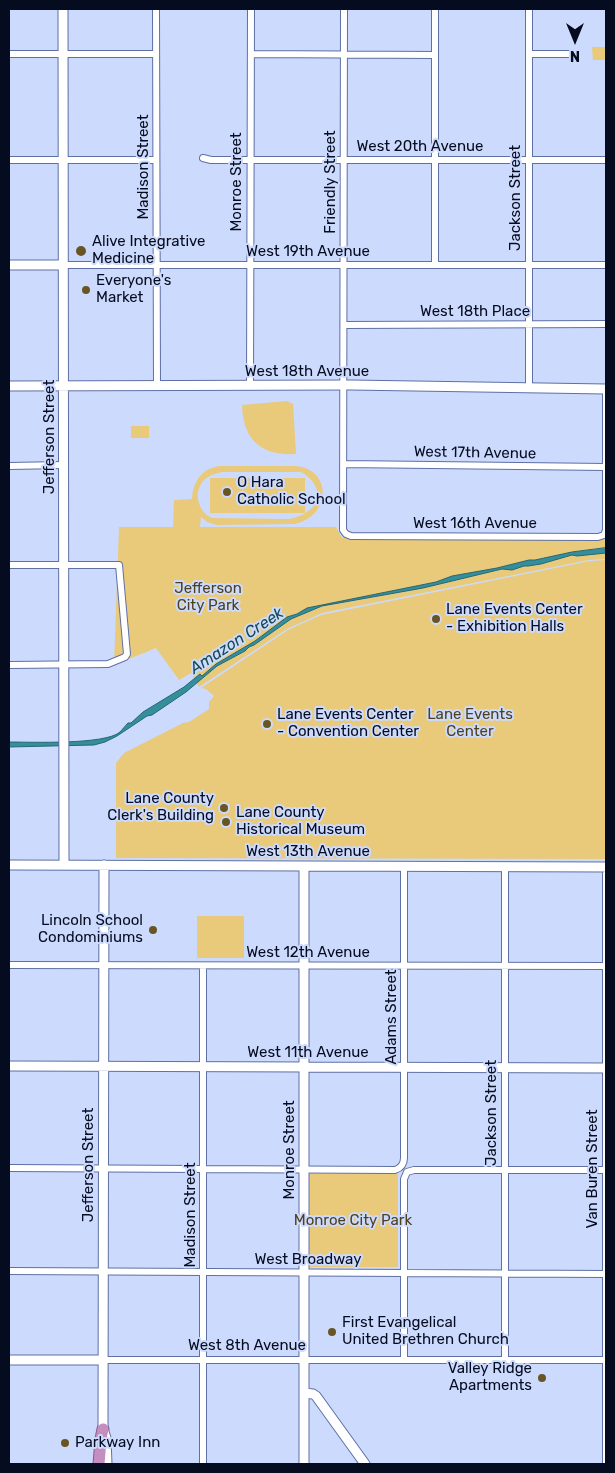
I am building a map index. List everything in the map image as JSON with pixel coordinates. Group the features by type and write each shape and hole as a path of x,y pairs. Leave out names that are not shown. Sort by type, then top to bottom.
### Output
{"highway":[{"path":"99,1464 103,1429"}],"main road":[{"name":"Jefferson Street","path":"63,9 64,865"},
{"name":"West 19th Avenue","path":"9,265 63,265"},
{"name":"West 18th Avenue","path":"9,386 344,385 606,388"},
{"name":"West 13th Avenue","path":"9,865 606,867"},
{"name":"Jefferson Street","path":"104,865 103,1429 106,1438 107,1464"},
{"name":"Monroe Street","path":"304,866 304,1464"},
{"name":"West 11th Avenue","path":"9,1066 606,1068"},
{"name":"West 8th Avenue","path":"9,1360 103,1360"},
{"path":"304,1393 316,1396 365,1464"}],"street":[{"name":"Madison Street","path":"156,9 156,386"},
{"name":"Monroe Street","path":"250,386 251,9"},
{"name":"Friendly Street","path":"344,9 344,530 346,534"},
{"path":"435,9 435,265"},
{"name":"Jackson Street","path":"529,9 529,387"},
{"path":"9,54 156,54"},
{"path":"251,54 435,55"},
{"path":"529,54 575,54"},
{"name":"West 20th Avenue","path":"203,158 211,160 606,160"},
{"path":"9,160 156,160"},
{"name":"West 19th Avenue","path":"63,265 606,265"},
{"name":"West 18th Place","path":"344,324 606,324"},
{"path":"606,388 606,467"},
{"name":"West 17th Avenue","path":"344,464 606,467"},
{"path":"9,466 64,466"},
{"name":"West 16th Avenue","path":"346,534 351,536 598,537 604,535 606,530 606,467"},
{"path":"9,565 119,565 127,655 108,664 9,665"},
{"name":"Adams Street","path":"304,1169 395,1170 402,1166 404,1158 405,1067 404,866"},
{"name":"Jackson Street","path":"505,867 505,1359"},
{"name":"Van Buren Street","path":"606,874 606,1464"},
{"name":"West 12th Avenue","path":"9,965 606,966"},
{"name":"Madison Street","path":"203,966 203,1464"},
{"path":"9,1168 304,1169"},
{"path":"404,1359 404,1178 407,1172 414,1170 504,1169 606,1170"},
{"name":"West Broadway","path":"9,1271 606,1274"},
{"name":"West 8th Avenue","path":"103,1360 606,1360"}],"green space":[{"path":"592,47 606,47 606,60 593,60"},
{"path":"287,401 293,404 296,454 284,454 264,449 250,436 243,417 242,405"},
{"path":"131,426 149,426 149,438 131,438"},
{"name":"Jefferson City Park","path":"219,466 296,466 308,469 316,475 321,483 323,493 316,512 307,519 295,524 217,525 207,522 201,517 200,527 336,527 342,538 601,539 606,536 606,559 589,560 322,613 287,629 199,687 191,673 179,680 156,648 114,665 119,527 173,527 174,500 192,499 194,487 199,477 207,470","holes":["223,472 301,472 310,478 315,485 317,500 307,512 299,516 289,519 212,518 199,505 198,493 200,487 203,481 213,474"]},
{"path":"210,478 305,478 305,513 210,513"},
{"name":"Lane Events Center","path":"606,560 606,859 116,858 116,763 124,753 183,723 189,722 209,709 209,702 214,696 206,689 201,688 288,630 321,615 590,561"},
{"path":"197,916 244,916 244,958 197,958"},
{"name":"Monroe City Park","path":"309,1174 398,1174 398,1267 309,1267"}],"shaded area":[{"path":"606,548 606,553 572,555 512,570 502,569 423,588 322,606 291,619 245,651 217,666 186,692 152,715 147,716 105,742 94,745 9,747 9,742 67,742 112,736 120,732 128,723 131,723 143,712 184,687 200,674 202,676 216,664 255,641 287,617 307,608 436,582 452,576 529,560"}],"place":[{"name":"Alive Integrative Medicine","path":"81,251"},
{"name":"Everyone's Market","path":"86,290"},
{"name":"O Hara Catholic School","path":"227,492"},
{"name":"Lane Events Center - Exhibition Halls","path":"436,619"},
{"name":"Lane Events Center - Convention Center","path":"267,724"},
{"name":"Lane County Clerk's Building","path":"224,808"},
{"name":"Lane County Historical Museum","path":"226,822"},
{"name":"Lincoln School Condominiums","path":"153,930"},
{"name":"First Evangelical United Brethren Church","path":"332,1332"},
{"name":"Valley Ridge Apartments","path":"542,1378"},
{"name":"Parkway Inn","path":"65,1443"}],"water label":[{"name":"Amazon Creek","path":"237,641"}]}
